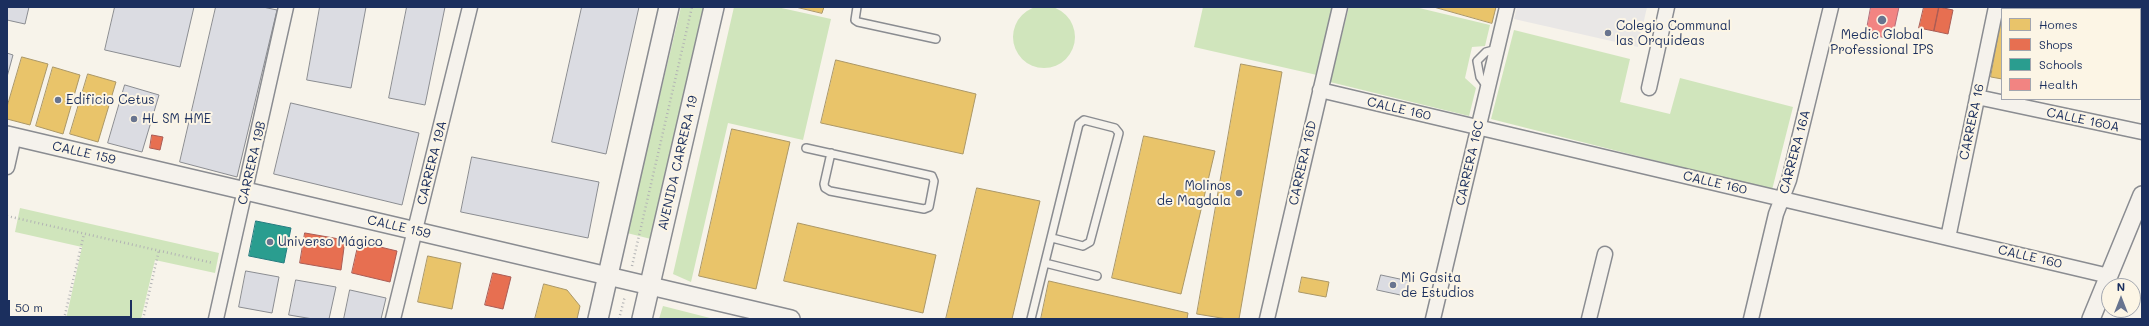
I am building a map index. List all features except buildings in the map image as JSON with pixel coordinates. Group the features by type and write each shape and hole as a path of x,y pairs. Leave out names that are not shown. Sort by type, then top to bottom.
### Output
{"main road":[{"path":"598,319 670,7"},
{"name":"AVENIDA CARRERA 19","path":"642,319 714,7"}],"street":[{"name":"CARRERA 19B","path":"216,319 246,191 286,7"},
{"name":"CARRERA 19A","path":"393,319 470,7"},
{"name":"CARRERA 16D","path":"1267,319 1340,7"},
{"name":"CARRERA 16C","path":"1433,319 1507,7"},
{"path":"1649,88 1667,7"},
{"name":"CARRERA 16A","path":"1752,319 1776,214 1789,180 1831,7"},
{"name":"CARRERA 16","path":"1948,238 1996,7"},
{"name":"CALLE 160","path":"1320,90 2109,276"},
{"name":"CALLE 160A","path":"1977,97 2142,132"},
{"name":"CALLE 159","path":"10,136 791,319"},
{"path":"7,166 10,136"},
{"path":"2091,319 2142,195"},
{"path":"1589,319 1605,254"}],"lane":[{"path":"857,7 855,20 858,22 936,39"},
{"path":"1031,319 1079,124 1084,120 1115,128 1119,133 1090,242 1083,246 1052,238"},
{"path":"806,148 831,153 932,176 934,181 929,207 924,209 830,191 825,188 824,184 831,153"},
{"path":"1045,264 1097,276"}],"path":[{"path":"619,319 692,7"},
{"path":"7,216 229,266"},
{"path":"64,319 84,234"},
{"path":"144,319 160,250"}],"shaded area":[{"name":"Colegio Communal las Orquideas","path":"1517,7 1647,7 1638,47 1514,19"}],"green space":[{"path":"1044,6 1056,9 1066,15 1072,25 1075,37 1072,49 1066,59 1056,65 1044,68 1032,65 1022,59 1016,49 1013,37 1016,25 1022,15 1032,9"},
{"path":"681,7 704,7 651,239 627,233"},
{"path":"734,7 777,7 831,19 803,140 728,123 691,282 673,274"},
{"path":"1203,7 1333,7 1317,75 1194,47"},
{"path":"1349,7 1415,7 1490,25 1485,46 1472,47 1465,78 1476,88 1469,116 1330,82"},
{"path":"1514,30 1630,59 1620,102 1670,114 1680,78 1793,107 1772,190 1491,119"},
{"path":"20,208 219,253 215,273 155,260 141,319 66,319 82,247 15,232"},
{"path":"663,306 714,319 659,319"}],"place":[{"name":"Medic Global Professional IPS","path":"1882,20"},
{"name":"Colegio Communal las Orquideas","path":"1608,33"},
{"name":"Edificio Cetus","path":"58,100"},
{"name":"HL SM HME","path":"134,119"},
{"name":"Molinos de Magdala","path":"1239,193"},
{"name":"Universo Mágico","path":"270,242"},
{"name":"Mi Gasita de Estudios","path":"1393,285"}]}
